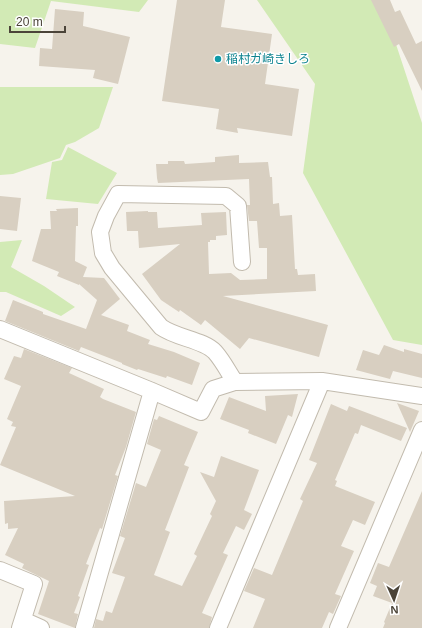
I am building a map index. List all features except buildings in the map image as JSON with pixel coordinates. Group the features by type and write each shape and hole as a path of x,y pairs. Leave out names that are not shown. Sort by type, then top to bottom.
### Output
{"street":[{"path":"235,382 215,352 205,346 167,332 161,327 112,268 103,253 100,232 106,216 118,194 226,196 238,206 242,262"},
{"path":"0,329 201,412 213,389 235,382 322,381 422,396"},
{"path":"218,628 322,381"},
{"path":"84,628 152,391"},
{"path":"338,628 422,430"},
{"path":"0,570 34,584 22,624 41,628"}],"green space":[{"path":"0,0 148,0 139,12 51,1 35,48 0,44"},
{"path":"257,0 381,0 422,123 422,345 393,340 303,173 315,84"},
{"path":"0,87 113,87 99,128 75,142 66,145 60,158 13,174 0,175"},
{"path":"68,147 117,173 98,204 46,199 52,162 62,160"},
{"path":"22,240 11,267 44,286 75,307 61,316 6,292 0,292 0,242"}],"place":[{"name":"稲村ガ崎きしろ","path":"218,59"}]}
